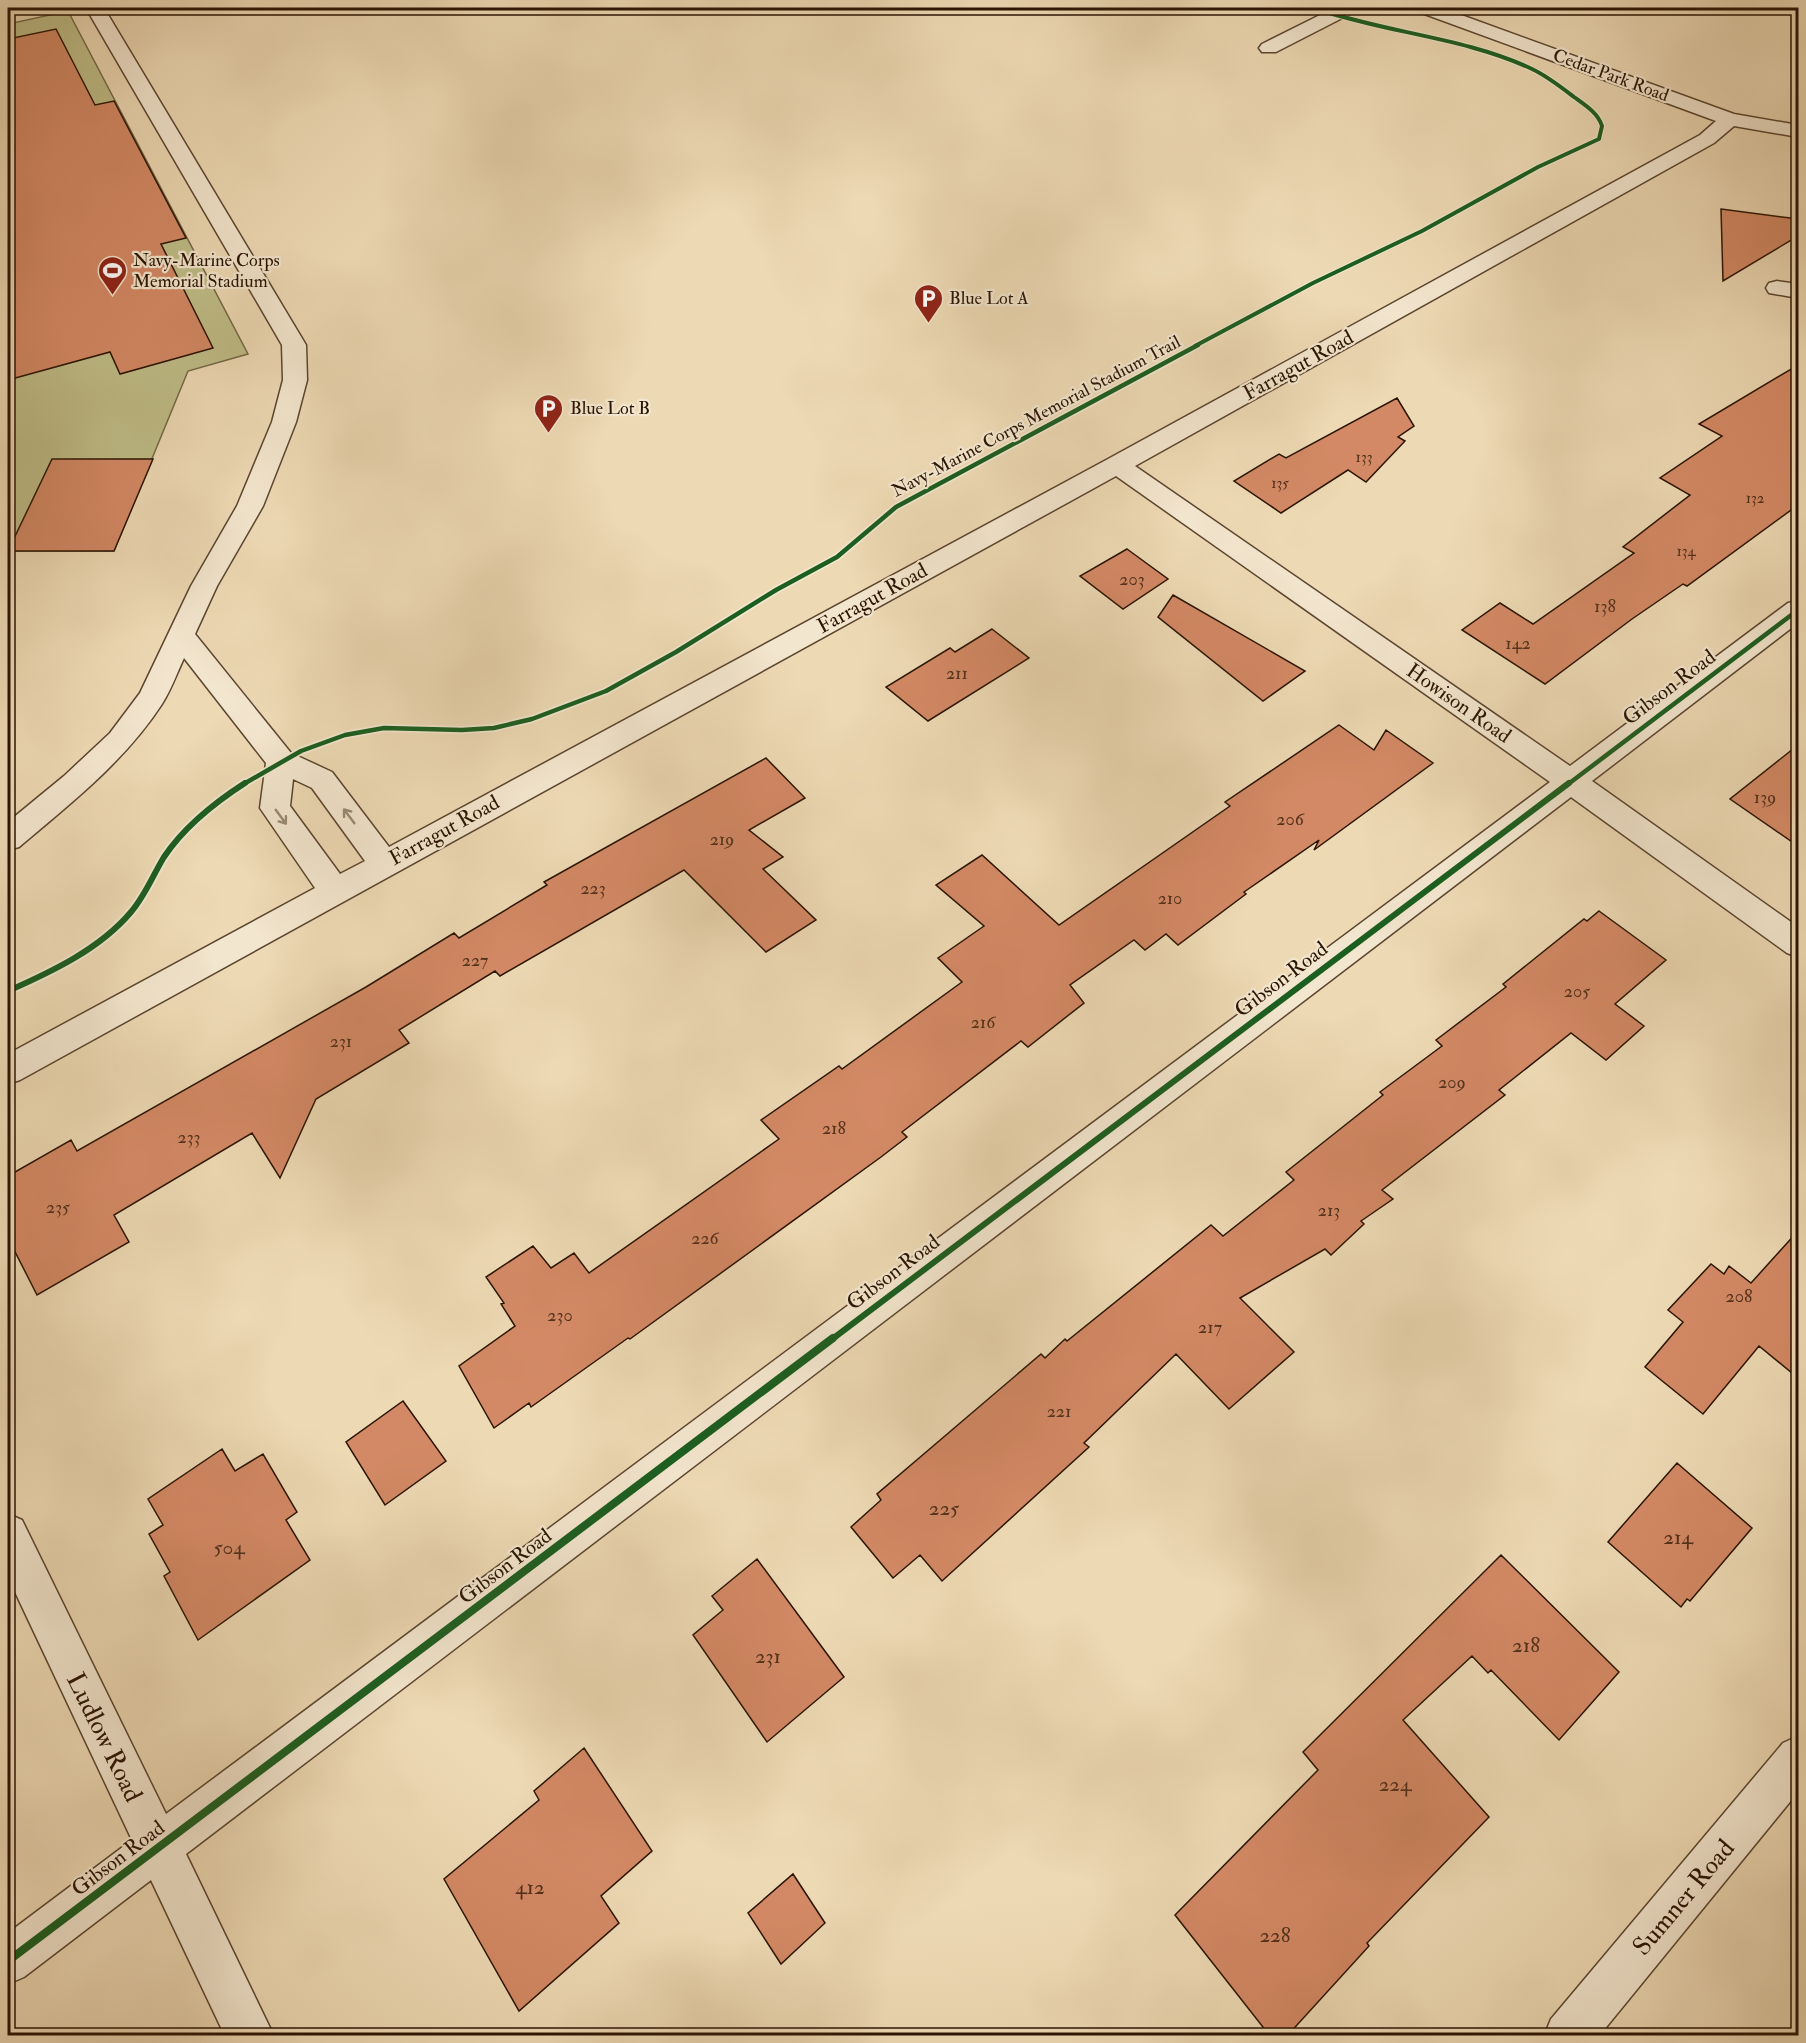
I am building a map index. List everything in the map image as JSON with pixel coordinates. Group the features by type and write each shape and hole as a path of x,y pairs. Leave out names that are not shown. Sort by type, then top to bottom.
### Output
{"street":[{"path":"8,839 74,784 120,740 152,697 204,586 250,506 284,422 295,380 294,345 95,8"},
{"path":"1269,48 1347,8"},
{"name":"Cedar Park Road","path":"1426,8 1730,119 1798,132"},
{"name":"Farragut Road","path":"8,1070 1707,140 1730,119"},
{"name":"Howison Road","path":"1117,465 1570,781 1798,944"},
{"name":"Gibson Road","path":"8,1961 1798,610"},
{"path":"181,634 281,761 322,780 384,863"},
{"path":"281,761 275,808 334,890"},
{"name":"Ludlow Road","path":"8,1534 250,2036"},
{"name":"Sumner Road","path":"1568,2036 1798,1758"}],"shaded area":[{"name":"Navy-Marine Corps Memorial Stadium","path":"68,11 248,354 188,371 114,551 8,551 8,24"}],"building":[{"path":"56,29 95,105 114,101 186,238 161,244 213,348 120,374 110,352 8,380 8,39"},
{"path":"1721,209 1798,219 1798,236 1723,281"},
{"path":"1798,365 1798,505 1687,586 1683,584 1632,619 1545,684 1462,630 1500,603 1533,624 1634,553 1623,547 1690,495 1660,478 1722,436 1699,424"},
{"path":"1397,398 1414,426 1398,437 1405,441 1366,482 1348,470 1281,513 1234,481 1279,454 1286,458"},
{"path":"52,459 153,459 114,551 8,551"},
{"path":"1127,549 1168,579 1123,609 1080,576"},
{"path":"1173,595 1305,671 1263,701 1158,617"},
{"path":"992,629 1029,658 928,721 886,687 950,648 955,652"},
{"path":"1339,725 1374,750 1386,730 1433,763 1314,850 1319,840 1244,892 1246,894 1178,945 1166,934 1145,950 1134,940 1070,985 1084,1003 1028,1047 1021,1041 902,1132 907,1137 881,1157 630,1339 628,1338 531,1407 529,1403 494,1428 459,1366 515,1326 501,1304 504,1303 486,1277 533,1246 551,1268 574,1253 589,1273 779,1139 761,1120 839,1066 842,1069 962,982 938,958 984,926 936,885 982,855 1059,925 1230,806 1225,802"},
{"path":"1798,745 1798,846 1730,799"},
{"path":"766,758 805,798 749,830 783,857 763,869 816,920 766,952 684,870 500,976 495,971 399,1030 409,1043 316,1099 280,1178 252,1133 114,1215 129,1242 37,1295 8,1238 8,1176 71,1140 77,1151 366,987 454,933 459,938 547,885 544,882"},
{"path":"1599,911 1666,960 1615,1004 1644,1026 1606,1060 1571,1033 1499,1090 1505,1095 1382,1190 1393,1199 1361,1221 1364,1224 1331,1255 1325,1249 1240,1298 1294,1352 1229,1409 1176,1354 1084,1443 1089,1447 942,1581 920,1555 893,1578 851,1527 881,1500 877,1494 1041,1354 1045,1358 1065,1339 1067,1341 1211,1225 1223,1236 1294,1180 1286,1172 1383,1095 1380,1092 1442,1046 1436,1040 1506,987 1503,984 1584,919 1587,921"},
{"path":"1798,1231 1798,1378 1759,1346 1703,1414 1645,1367 1683,1322 1668,1310 1711,1264 1724,1274 1729,1266 1751,1283"},
{"path":"403,1401 446,1461 385,1505 346,1442"},
{"path":"222,1449 235,1471 263,1454 297,1512 286,1520 310,1560 198,1640 164,1576 170,1572 149,1534 163,1525 148,1499"},
{"path":"1677,1463 1752,1528 1690,1601 1687,1599 1681,1607 1608,1542"},
{"path":"1501,1555 1619,1672 1559,1740 1491,1670 1488,1673 1472,1656 1403,1720 1489,1817 1367,1943 1369,1946 1287,2036 1270,2036 1175,1915 1318,1770 1303,1752"},
{"path":"757,1559 844,1677 767,1742 693,1635 723,1610 712,1596"},
{"path":"584,1748 652,1851 601,1896 619,1923 519,2011 444,1879 539,1800 534,1791"},
{"path":"793,1874 825,1923 781,1964 748,1913"}],"cycle path":[{"name":"Navy-Marine Corps Memorial Stadium Trail","path":"8,991 74,957 106,936 131,912 169,850 187,829 224,797 290,756 334,738 368,730 494,728 570,707 606,691 676,652 776,590 845,552 896,507 1313,283 1422,231 1538,167 1599,139 1602,126 1598,116 1579,100 1532,69 1473,48 1366,24 1314,8"},
{"path":"8,1961 1798,610"}],"place":[{"name":"Navy-Marine Corps Memorial Stadium","path":"112,296"},
{"name":"Blue Lot A","path":"928,324"},
{"name":"Blue Lot B","path":"549,434"}]}
